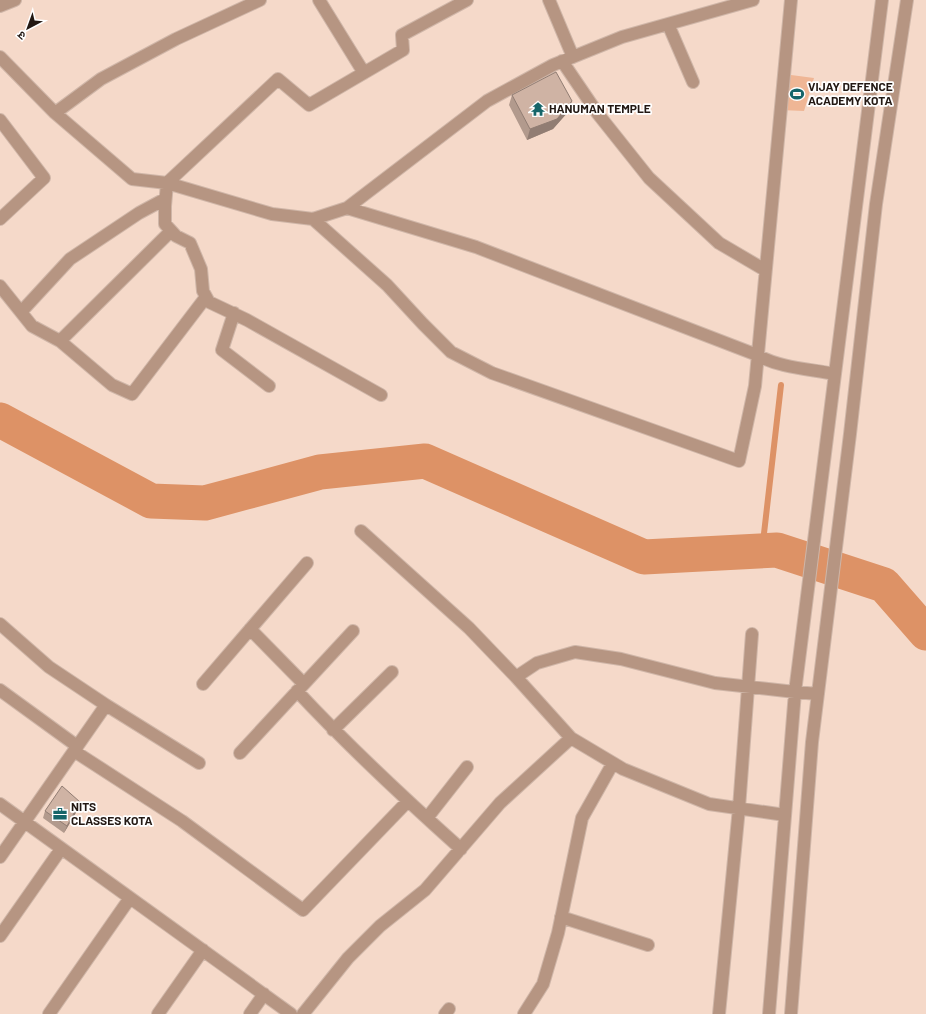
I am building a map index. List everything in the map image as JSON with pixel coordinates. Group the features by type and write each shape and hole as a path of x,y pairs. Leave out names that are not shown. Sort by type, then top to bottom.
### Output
{"street":[{"path":"0,6 15,0"},
{"path":"55,113 101,79 176,39 260,0"},
{"path":"319,0 364,73"},
{"path":"381,395 247,320 209,302 203,291 201,269 190,242 176,236 165,224 165,198 167,182 278,79 309,106 403,50 402,35 467,0"},
{"path":"549,0 567,59 598,114 649,178 719,243 765,270"},
{"path":"0,57 55,113 132,179 167,182 272,214 313,219 347,208 487,101 553,65 622,37 753,0"},
{"path":"313,219 387,285 451,352 492,373 740,461 754,386 791,0"},
{"path":"769,1014 796,692 882,0"},
{"path":"791,1014 812,742 876,204 907,0"},
{"path":"668,24 693,82"},
{"path":"0,120 44,178 0,219"},
{"path":"21,312 70,259 139,213 165,198"},
{"path":"347,208 476,247 757,355 766,360 835,374"},
{"path":"60,341 171,231"},
{"path":"0,286 32,326 60,341 112,385 132,394 206,297"},
{"path":"234,313 222,350 268,386"},
{"path":"361,531 469,628 571,738 623,769 709,804 785,815"},
{"path":"203,684 307,563"},
{"path":"0,624 49,667 106,705 199,763"},
{"path":"250,629 301,687 333,730 461,849"},
{"path":"240,753 353,631"},
{"path":"719,1014 752,634"},
{"path":"516,677 537,663 575,652 621,659 714,683 818,694"},
{"path":"333,730 392,672"},
{"path":"0,690 76,748 182,821 303,910 408,801"},
{"path":"0,857 106,705"},
{"path":"303,1014 348,958 380,926 425,890 500,803 571,738"},
{"path":"524,1014 543,984 561,918 582,818 613,763"},
{"path":"426,818 467,767"},
{"path":"0,804 291,1014"},
{"path":"0,936 61,849"},
{"path":"49,1014 130,898"},
{"path":"561,918 648,945"},
{"path":"158,1014 203,950"},
{"path":"250,1014 264,994"}],"shaded area":[{"name":"VIJAY DEFENCE ACADEMY KOTA","path":"791,75 814,78 804,111 780,110"}],"building":[{"name":"HANUMAN TEMPLE","path":"556,72 572,101 557,119 530,129 512,95"},
{"name":"NITS CLASSES KOTA","path":"62,786 80,802 67,826 45,811"}],"waterway":[{"path":"762,551 781,385"},
{"path":"0,420 151,501 205,503 320,472 425,461 644,557 777,550 884,585 926,633"}],"place":[{"name":"VIJAY DEFENCE ACADEMY KOTA","path":"797,94"},
{"name":"HANUMAN TEMPLE","path":"538,109"},
{"name":"NITS CLASSES KOTA","path":"60,814"}]}
